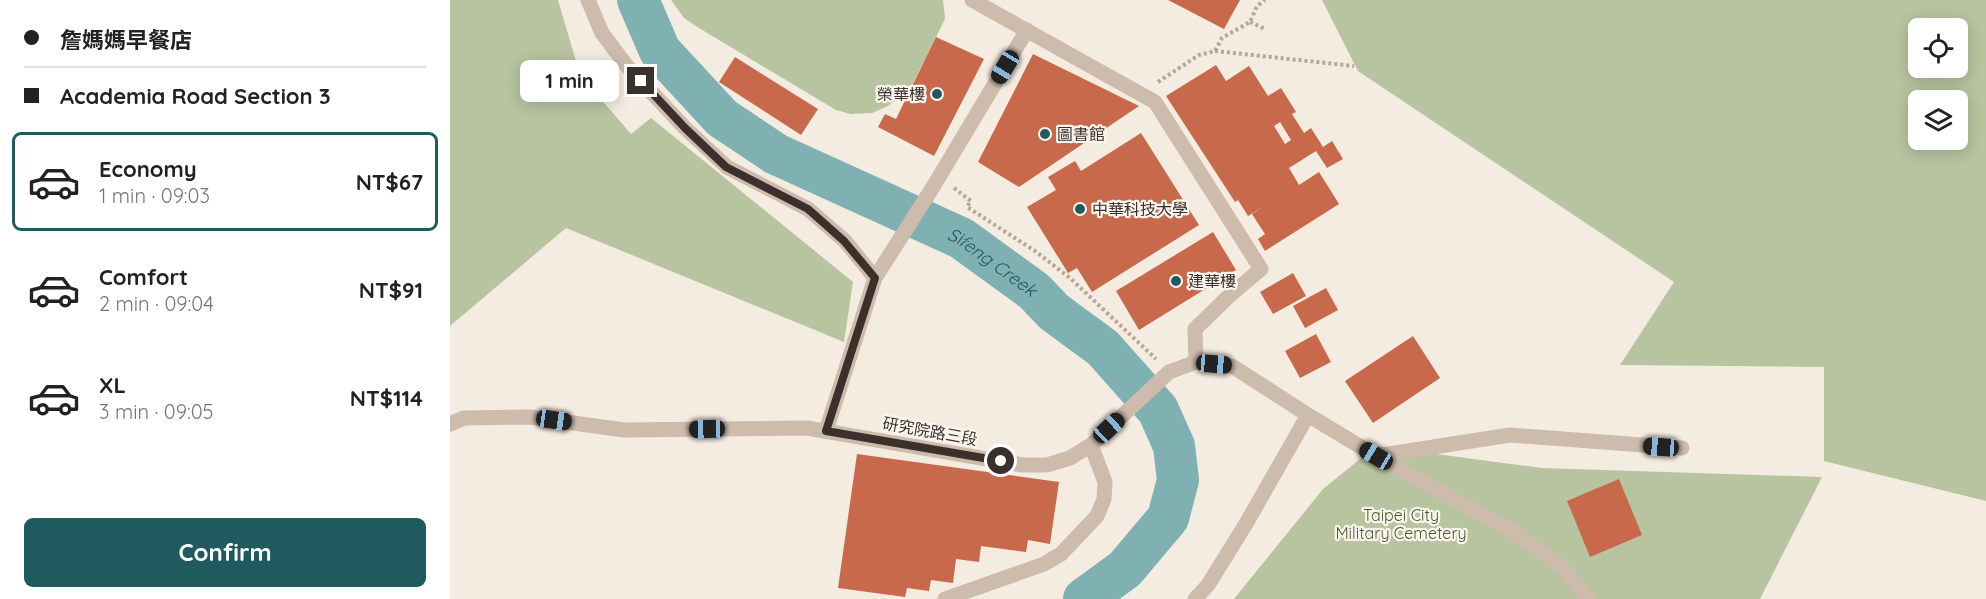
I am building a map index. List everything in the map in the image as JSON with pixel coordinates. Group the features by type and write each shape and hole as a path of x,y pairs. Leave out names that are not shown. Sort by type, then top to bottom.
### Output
{"street":[{"path":"588,0 602,33 626,65 685,128 726,167 808,209 844,241 875,278"},
{"path":"972,0 1155,102 1261,269 1195,329 1196,362"},
{"path":"826,431 875,278 936,183 1027,30"},
{"path":"1166,375 1196,362 1232,366 1308,416 1517,534 1563,567 1589,599"},
{"name":"研究院路三段","path":"450,424 464,418 530,417 624,430 807,428 1022,465 1047,465 1070,458 1091,445 1166,375"},
{"path":"1196,599 1208,585 1247,522 1308,416"},
{"path":"1376,456 1510,435 1682,448"},
{"path":"945,599 1044,564 1061,554 1097,516 1104,499 1105,482 1091,445"}],"path":[{"path":"1215,51 1222,38 1250,22 1257,6 1265,0"},
{"path":"1250,22 1265,29"},
{"path":"1151,99 1159,81 1199,55 1215,51 1354,66"},
{"path":"936,183 964,194 971,201 967,207 1035,251 1070,278 1141,344 1166,375"}],"green space":[{"path":"450,0 558,0 580,75 631,134 651,118 853,282 844,342 566,228 450,326"},
{"path":"671,0 943,0 945,19 908,93 872,113 851,114 836,110 699,28 684,18"},
{"path":"1322,0 1986,0 1986,501 1824,461 1824,367 1620,365 1674,282 1358,71"},
{"name":"Taipei City Military Cemetery","path":"1376,446 1542,468 1822,477 1760,599 1234,599 1323,489"}],"building":[{"path":"1168,0 1240,0 1224,29"},
{"name":"榮華樓","path":"936,37 984,59 934,156 878,127 885,114 896,119"},
{"name":"圖書館","path":"1033,54 1139,106 1019,187 978,162"},
{"path":"735,57 818,109 801,135 719,82"},
{"path":"1216,65 1226,81 1249,66 1268,96 1281,88 1296,112 1292,114 1304,133 1311,128 1323,147 1332,141 1343,159 1327,168 1316,151 1289,168 1299,185 1319,172 1339,204 1265,251 1258,239 1265,234 1252,214 1264,206 1248,216 1238,200 1235,202 1166,96","holes":["1280,122 1291,140 1285,144 1274,126"]},
{"path":"1141,133 1199,225 1092,292 1077,268 1068,273 1027,207 1056,190 1048,177 1075,161 1081,171"},
{"name":"建華樓","path":"1213,232 1236,270 1139,330 1116,291"},
{"path":"1293,273 1306,296 1273,314 1260,292"},
{"path":"1326,288 1338,310 1305,328 1293,306"},
{"path":"1316,334 1331,362 1300,378 1285,351"},
{"path":"1413,336 1440,378 1373,423 1345,381"},
{"path":"857,454 1059,482 1050,544 1028,540 1026,552 981,546 979,562 956,559 953,583 931,580 929,591 907,588 905,597 838,588"},
{"path":"1619,479 1642,535 1590,557 1567,501"}],"waterway":[{"name":"Sifeng Creek","path":"638,0 660,51 722,118 776,154 961,238 1034,291 1054,312 1103,348 1158,410 1174,446 1178,480 1168,518 1125,569 1084,599"}],"place":[{"name":"榮華樓","path":"937,94"},
{"name":"圖書館","path":"1045,134"},
{"name":"中華科技大學","path":"1080,209"},
{"name":"建華樓","path":"1176,281"}],"route":[{"path":"641,81 726,167 808,209 844,241 875,278 826,431 1001,461"}]}
